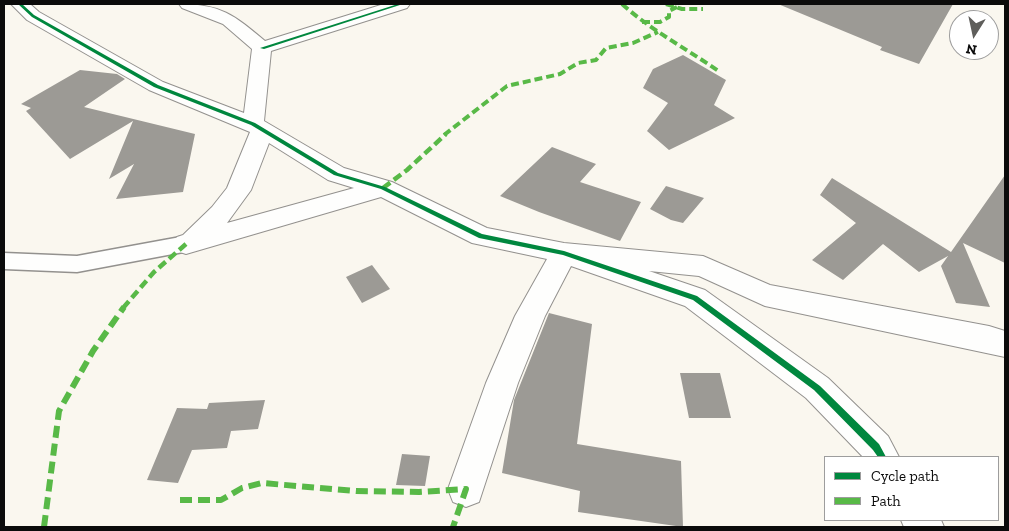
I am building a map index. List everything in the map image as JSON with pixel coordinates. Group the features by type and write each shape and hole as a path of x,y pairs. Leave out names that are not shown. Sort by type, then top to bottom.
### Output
{"street":[{"path":"20,4 33,16 156,86 258,127 336,174 383,188 481,236 564,253 703,266 765,295 1005,344"},
{"path":"188,4 229,20 262,48"},
{"path":"262,48 401,4"},
{"path":"186,244 217,220 234,200 246,177 258,127 262,48"},
{"path":"186,244 383,188"},
{"path":"564,253 695,298 817,388 876,447 881,456"},
{"path":"466,489 502,383 530,316 564,253"}],"lane":[{"path":"4,261 77,264 186,244"}],"building":[{"path":"778,4 953,4 919,64 880,50 882,47"},
{"path":"683,55 726,80 714,105 735,118 669,150 647,131 668,103 643,88 653,69"},
{"path":"80,70 117,74 125,79 84,107 195,134 183,192 116,199 134,164 109,179 133,121 70,159 26,111 31,108 21,104"},
{"path":"552,147 596,164 580,182 641,202 620,241 500,196"},
{"path":"1005,175 1005,263 963,243 990,307 956,303 941,266 948,256 919,272 883,244 843,280 812,260 856,223 820,195 832,178 951,252"},
{"path":"666,186 704,198 683,223 671,220 650,209"},
{"path":"372,265 390,289 362,303 346,277"},
{"path":"549,313 592,324 577,444 681,461 683,527 578,512 580,491 502,473 514,400"},
{"path":"680,373 720,373 731,418 689,418"},
{"path":"265,400 258,429 231,431 227,448 192,450 178,483 147,480 177,408 207,409 209,403"},
{"path":"402,454 430,456 425,486 396,485"}],"marked path":[{"path":"622,4 642,22 689,50 720,72"},
{"path":"666,4 682,9 703,9"},
{"path":"642,22 660,22 669,17 669,11 677,7"},
{"path":"383,188 407,170 458,122 507,86 560,74 578,63 596,60 606,48 633,43 658,32"},
{"path":"44,527 59,411 93,351 128,301 154,272 186,244"},
{"path":"180,500 221,500 242,488 262,483 356,491 419,492 466,489 453,527"}],"cycle path":[{"path":"20,4 33,16 156,86 253,124 336,174 383,188 481,236 564,253 695,298 817,388 876,447 881,456"},
{"path":"262,48 401,4"}]}
